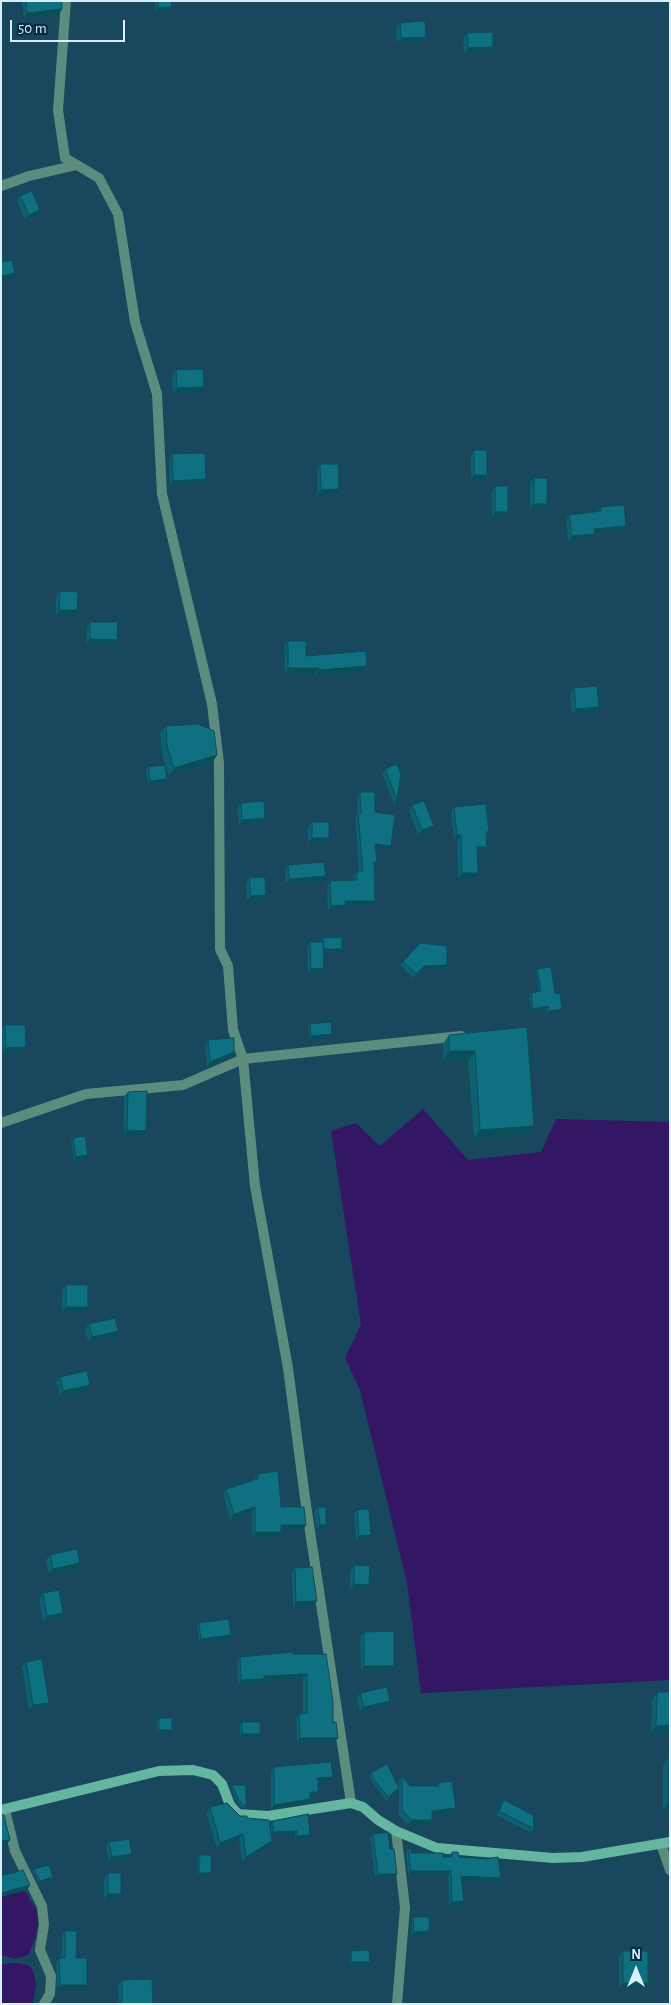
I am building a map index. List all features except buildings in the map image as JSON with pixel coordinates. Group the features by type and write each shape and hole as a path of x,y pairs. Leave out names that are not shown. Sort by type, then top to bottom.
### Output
{"street":[{"path":"66,1 58,110 65,158 99,178 118,214 135,322 157,394 162,494 212,704 219,763 220,949 228,966 233,1030 243,1059 255,1186 288,1368 305,1498 351,1803"},
{"path":"1,186 29,176 77,165"},
{"path":"1,1123 86,1094 183,1084 243,1059 473,1034"},
{"path":"44,2004 50,1994 51,1976 40,1950 44,1925 42,1906 14,1851 3,1810 159,1771 193,1770 214,1775 222,1784 230,1805 238,1814 268,1816 351,1803 363,1808 396,1831 437,1848 553,1858 582,1857 665,1843 670,1870"},
{"path":"396,1831 405,1906 397,2004"}],"shaded area":[{"path":"423,1109 468,1160 541,1152 556,1119 670,1122 670,1680 421,1693 407,1583 360,1390 345,1358 361,1325 331,1131 356,1123 380,1146"},
{"path":"14,1884 26,1893 37,1911 38,1920 36,1937 28,1955 15,1959 1,1955 1,1886"},
{"path":"18,1963 30,1966 34,1974 36,1985 33,2002 32,2004 1,2004 1,1964"}]}
